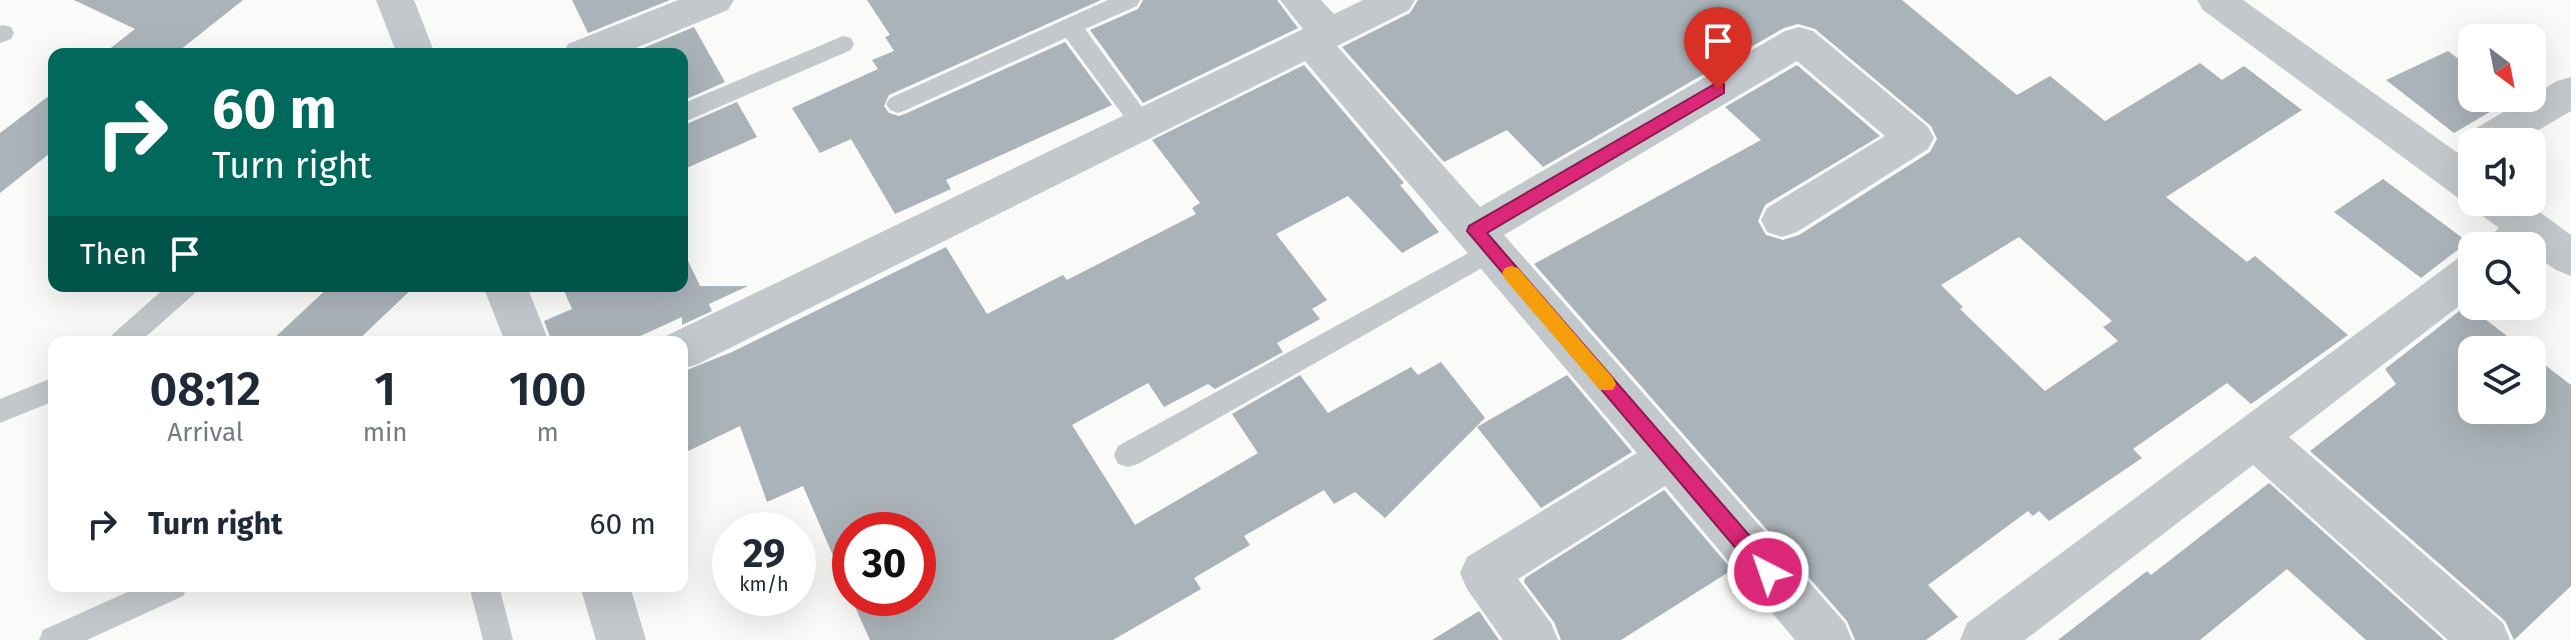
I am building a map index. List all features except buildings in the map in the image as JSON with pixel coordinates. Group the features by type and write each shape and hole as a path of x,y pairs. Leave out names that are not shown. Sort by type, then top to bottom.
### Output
{"street":[{"path":"395,0 414,48"},
{"path":"597,48 715,0"},
{"path":"1299,0 1319,37 1484,241 1827,640"},
{"path":"688,347 1396,0"},
{"path":"2216,0 2458,164"},
{"path":"1484,241 1799,41 1914,138 1782,220"},
{"path":"2509,128 2571,92"},
{"path":"2546,248 2571,258"},
{"path":"1985,640 2458,283"},
{"path":"507,292 525,336"},
{"path":"2256,438 2485,640"},
{"path":"1533,640 1484,573 1670,458"},
{"path":"607,592 621,640"}],"lane":[{"path":"898,104 1129,0"},
{"path":"1070,26 1142,124"},
{"path":"688,111 843,44"},
{"path":"1128,455 1484,241"},
{"path":"129,336 178,292"},
{"path":"0,411 48,391"},
{"path":"54,640 160,592"},
{"path":"486,592 498,640"}],"slow traffic":[{"path":"1511,273 1607,384"}],"route":[{"path":"1718,89 1475,231 1768,572"}]}
